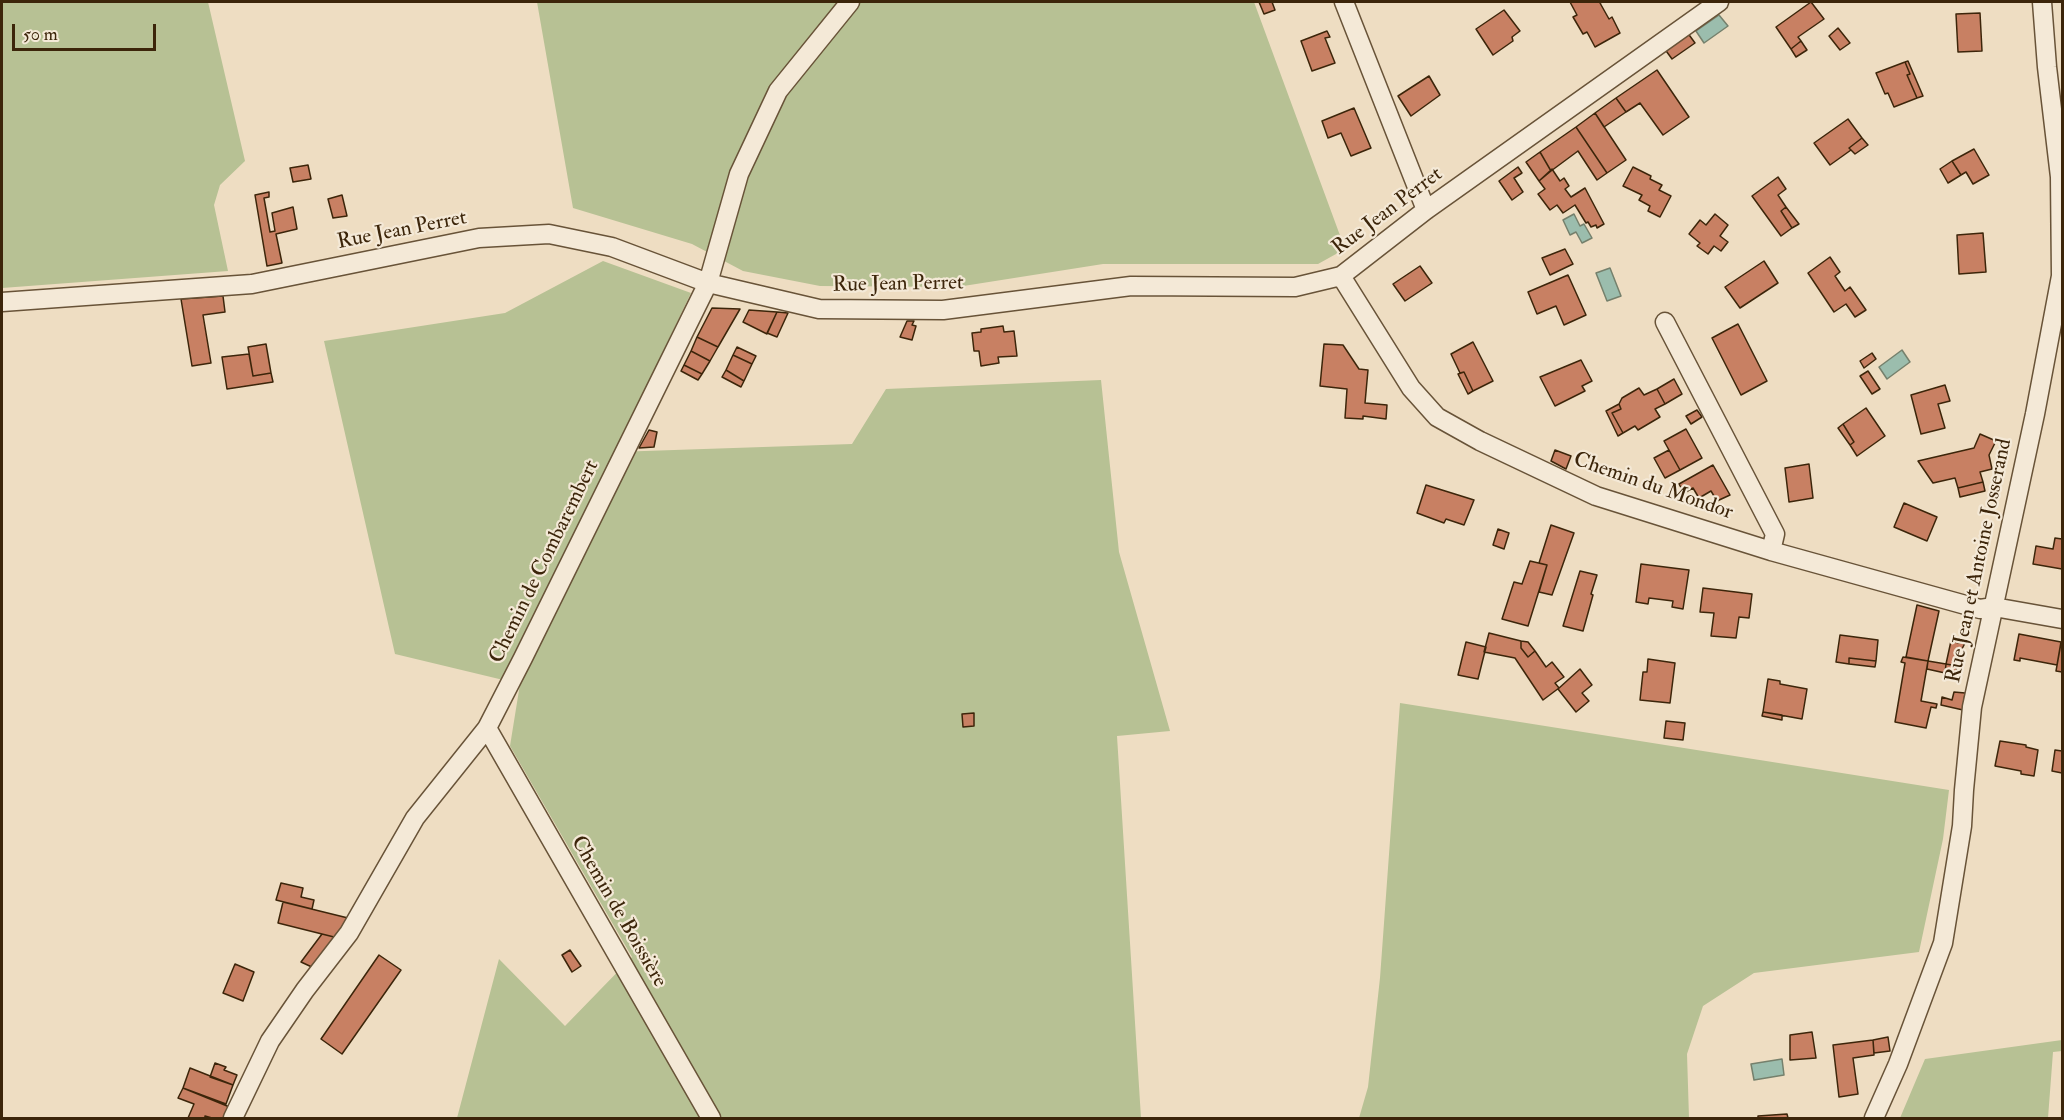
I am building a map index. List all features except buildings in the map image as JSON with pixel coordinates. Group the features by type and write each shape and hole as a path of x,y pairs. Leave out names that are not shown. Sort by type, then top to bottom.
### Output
{"street":[{"name":"Chemin de Combarembert","path":"233,1119 270,1041 305,990 349,933 415,818 487,728 524,658 708,283 739,174 778,91 850,2"},
{"path":"1344,2 1426,210"},
{"name":"Rue Jean Perret","path":"2,302 252,284 479,238 549,234 612,247 708,283 819,309 943,310 1131,286 1295,287 1341,276 1426,210 1719,2"},
{"name":"Rue Jean et Antoine Josserand","path":"1874,1119 1898,1064 1943,943 1962,826 1972,707 2035,414 2061,276 2060,177 2042,2"},
{"name":"Chemin du Mondor","path":"1341,276 1411,388 1437,417 1480,441 1596,496 1771,551 1980,609 1994,606 2062,619"},
{"path":"1665,322 1775,534 1771,551"},
{"name":"Chemin de Boissière","path":"487,728 711,1119"}],"shaded area":[{"path":"2,2 208,2 245,161 220,185 214,205 228,271 2,288"},
{"path":"537,2 1254,2 1345,249 1318,264 1103,264 957,287 820,286 743,271 692,244 573,208"},
{"path":"1719,15 1728,26 1704,43 1696,31"},
{"path":"1574,214 1580,226 1584,224 1592,238 1582,243 1576,232 1570,235 1563,220"},
{"path":"603,261 691,293 615,452 852,444 886,389 1101,380 1119,552 1170,731 1117,736 1141,1118 457,1118 499,959 565,1026 632,957 510,746 520,684 395,654 324,341 505,313"},
{"path":"1610,268 1621,296 1607,301 1596,273"},
{"path":"1902,350 1910,362 1887,379 1879,367"},
{"path":"1400,703 1949,790 1943,839 1919,952 1754,973 1703,1006 1687,1054 1689,1118 1359,1118 1368,1087 1380,978"},
{"path":"2062,1040 2062,1051 2053,1052 2048,1118 1900,1118 1925,1059"},
{"path":"1782,1059 1784,1075 1754,1080 1751,1064"}]}
